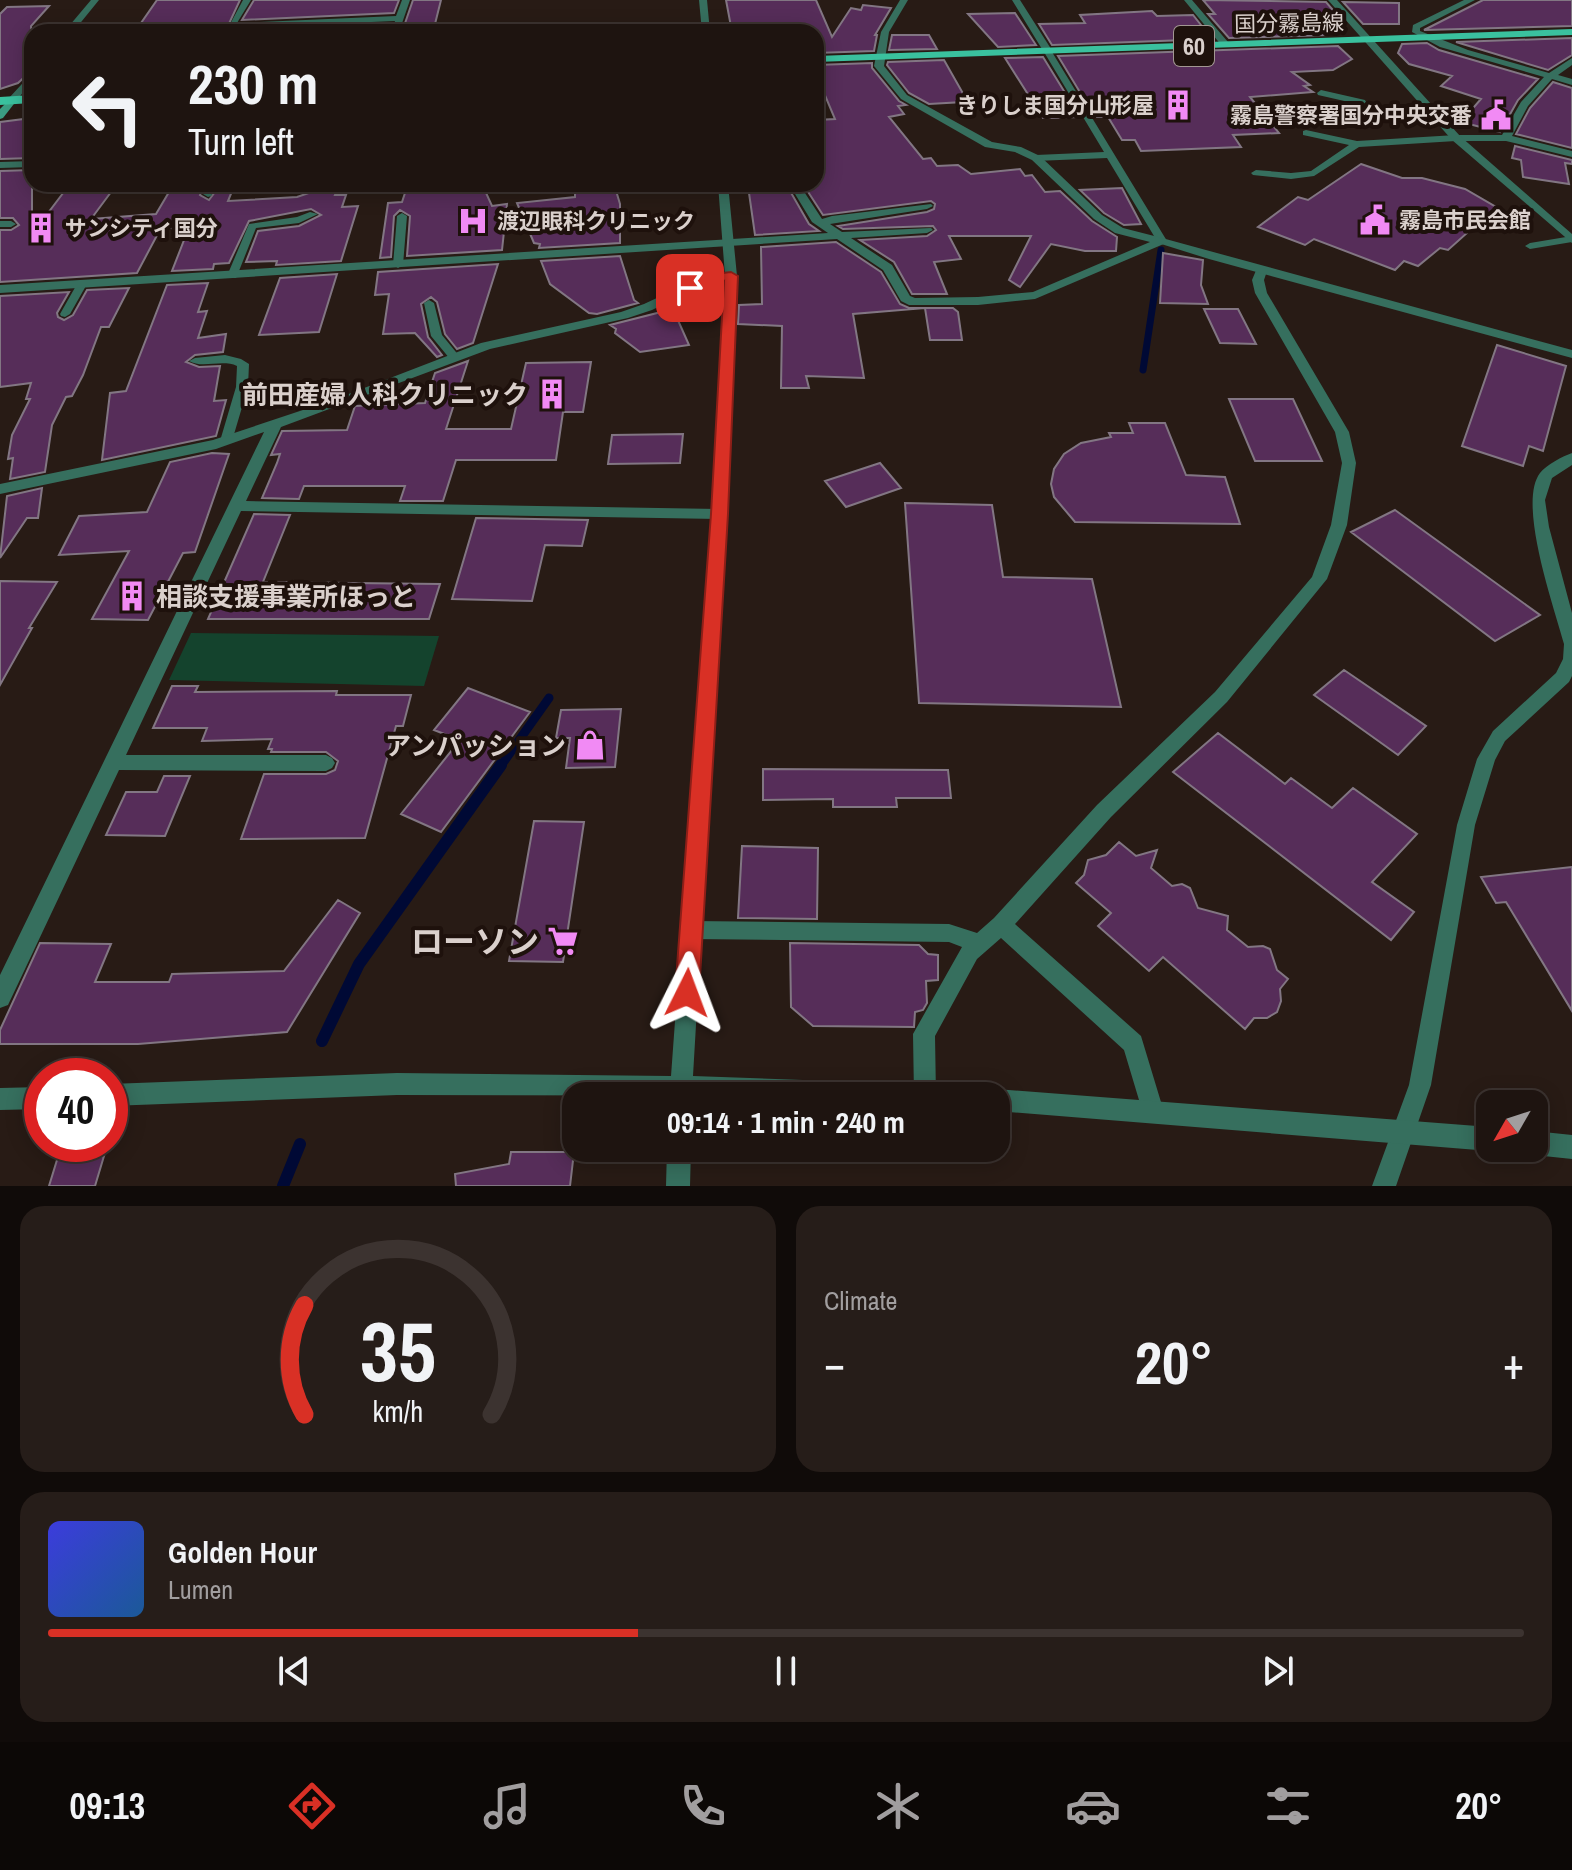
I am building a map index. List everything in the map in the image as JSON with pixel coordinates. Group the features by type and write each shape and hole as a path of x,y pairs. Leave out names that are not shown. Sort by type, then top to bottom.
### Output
{"main road":[{"name":"国分霧島線","path":"824,59 1572,32"},
{"path":"0,116 6,100"}],"street":[{"path":"75,24 95,0"},
{"path":"232,24 247,0"},
{"path":"397,24 406,0"},
{"path":"703,0 705,24"},
{"path":"904,0 885,32 879,57 879,66 904,97 989,145 1017,149 1036,158 1098,217 1119,231 1572,354"},
{"path":"1016,0 1048,52"},
{"path":"1188,0 1225,44"},
{"path":"1332,0 1456,138 1572,240"},
{"path":"1471,0 1416,27 1416,32 1422,37 1572,82"},
{"path":"334,24 399,18"},
{"path":"1506,138 1530,97 1551,75 1572,61"},
{"path":"6,100 24,83"},
{"path":"1456,138 1506,138 1572,154"},
{"path":"682,1082 719,514 731,276 724,192"},
{"path":"799,192 821,224 888,268 905,298 913,302 978,301 1035,295 1162,241"},
{"path":"821,224 832,219 927,206"},
{"path":"0,289 927,230"},
{"path":"925,1082 924,1034 970,952 1001,925 1104,811 1221,697 1319,579 1339,525 1349,463 1342,432 1261,293 1258,280 1261,271"},
{"path":"0,489 226,441 486,346 624,315 710,278 731,276"},
{"path":"0,998 275,425"},
{"path":"1384,1186 1401,1131 1420,1085 1466,825 1486,759 1499,736 1563,677 1571,659 1572,644 1541,527 1538,500 1546,475 1572,458"},
{"path":"237,506 719,514"},
{"path":"113,762 326,763"},
{"path":"1001,925 1133,1044 1153,1112"},
{"path":"691,930 949,933 980,944"},
{"path":"128,1094 397,1084 562,1089"},
{"path":"0,1099 24,1098"},
{"path":"1010,1101 1476,1138"},
{"path":"1548,1144 1572,1147"},
{"path":"678,1186 679,1162"}],"lane":[{"path":"1048,52 1162,241"},
{"path":"1321,93 1362,102"},
{"path":"1306,133 1357,144 1456,138"},
{"path":"1256,173 1291,176 1314,173 1357,144"},
{"path":"1036,158 1109,155"},
{"path":"0,165 24,164"},
{"path":"232,276 252,226 299,220 313,214"},
{"path":"398,265 402,216"},
{"path":"1530,246 1572,240"},
{"path":"65,314 82,284"},
{"path":"429,303 437,336 454,357"},
{"path":"195,361 220,358 234,359 243,364 242,387 226,441"}],"green space":[{"path":"191,633 439,636 424,686 169,680"}],"building":[{"path":"157,0 240,0 229,24 140,24"},
{"path":"254,0 399,0 394,13 242,20"},
{"path":"413,0 441,0 435,24 405,24"},
{"path":"726,0 816,0 832,37 851,8 861,10 863,5 891,8 875,35 874,51 824,53 824,24 730,24"},
{"path":"1203,0 1326,2 1345,24 1314,24 1326,35 1229,38 1208,14 1215,14"},
{"path":"1483,0 1572,0 1572,26 1424,30"},
{"path":"1343,2 1399,3 1399,24 1363,24"},
{"path":"49,6 33,24 24,24 24,77 18,83 0,89 0,14 7,7"},
{"path":"1152,11 1157,16 1193,15 1212,39 1052,45 1039,24 1085,23 1080,15"},
{"path":"1015,13 1036,45 998,47 968,14"},
{"path":"892,35 929,35 937,49 889,50"},
{"path":"1572,38 1572,55 1548,70 1456,42"},
{"path":"1427,43 1439,50 1538,79 1518,100 1500,132 1461,122 1481,99 1441,86 1452,76 1409,64 1398,53 1402,44"},
{"name":"きりしま国分山形屋","path":"1338,46 1352,59 1333,70 1292,72 1310,85 1304,86 1313,92 1250,97 1279,133 1233,135 1241,147 1141,151 1135,140 1122,140 1108,117 1095,117 1058,56"},
{"path":"1043,57 1080,117 1043,118 1005,58"},
{"path":"944,60 965,97 961,97 963,102 929,104 909,93 887,65 888,62"},
{"path":"872,63 872,68 899,101 906,105 898,106 904,114 889,117 923,159 931,158 937,166 958,165 971,174 1020,169 1025,176 1032,175 1045,192 1060,191 1092,221 1117,237 1116,251 1085,251 1051,244 1020,287 1009,280 1031,236 949,236 961,259 934,262 947,294 912,294 894,262 860,240 927,236 936,230 933,226 843,229 838,226 927,212 934,209 935,204 931,201 823,215 808,192 824,192 824,120 835,119 824,93 824,65"},
{"path":"1553,82 1572,88 1572,148 1516,134 1530,108"},
{"path":"24,119 24,158 0,159 0,122"},
{"path":"1515,146 1572,160 1572,164 1565,163 1569,184 1523,177 1521,160 1512,158"},
{"name":"霧島市民会館","path":"1361,164 1402,178 1422,178 1465,189 1496,207 1448,250 1440,248 1418,266 1404,261 1395,270 1314,239 1305,245 1258,227 1298,197 1308,200"},
{"path":"24,170 24,192 32,192 32,234 64,192 111,192 91,219 156,214 169,192 201,192 200,195 209,200 215,192 232,192 228,201 336,192 335,195 346,195 342,207 358,206 341,261 276,265 277,261 246,262 258,231 299,226 321,215 311,209 249,221 229,263 214,264 213,269 172,271 186,235 163,224 137,273 0,282 0,230 11,230 19,225 13,218 0,218 0,171"},
{"path":"1122,188 1141,224 1124,225 1104,213 1080,190"},
{"path":"405,192 486,192 492,206 507,204 502,250 407,256 410,216 400,210 394,216 391,257 380,258 388,203 402,202"},
{"path":"575,192 616,192 620,204 620,243 539,248 540,244 534,243 517,203 575,197"},
{"path":"749,192 791,192 809,224 819,231 755,235"},
{"path":"836,242 881,272 900,304 909,308 925,308 853,314 864,378 806,376 809,388 781,388 782,326 738,324 739,305 762,304 761,247"},
{"path":"1163,253 1203,260 1201,285 1208,304 1160,303"},
{"path":"620,256 634,300 638,303 597,314 589,313 550,284 541,261"},
{"path":"498,264 473,343 457,349 445,334 437,302 431,297 421,304 428,337 442,355 437,357 415,333 383,334 389,294 375,295 378,272"},
{"path":"337,274 319,332 259,335 280,278"},
{"path":"208,283 198,312 207,311 198,338 226,334 223,352 195,355 186,362 199,367 220,366 214,401 226,400 216,436 102,460 110,393 126,391 167,285"},
{"path":"129,288 109,327 101,327 83,375 72,396 66,397 52,425 45,472 10,479 13,458 8,459 12,435 30,399 26,399 31,383 0,387 0,296 69,292 57,313 64,320 73,315 87,290"},
{"path":"925,308 953,308 958,312 962,340 930,340"},
{"path":"673,309 689,345 640,352 615,333 616,329 610,325"},
{"path":"1204,309 1238,309 1256,344 1220,343"},
{"path":"1497,345 1566,366 1543,451 1529,446 1523,466 1462,446"},
{"path":"468,361 446,429 511,429 526,363 591,362 583,412 563,412 556,460 456,460 443,501 400,501 405,486 304,486 299,499 262,498 280,454 271,455 282,431 347,430 355,406 425,403 435,373"},
{"path":"1229,399 1293,399 1322,461 1255,461"},
{"path":"1129,423 1165,423 1186,475 1225,477 1240,524 1075,522 1054,497 1051,484 1054,469 1064,454 1081,443 1111,437 1109,433 1133,433"},
{"path":"683,434 680,463 608,464 612,435"},
{"path":"212,453 229,454 195,552 183,553 148,620 92,619 129,551 59,555 79,516 147,512 170,462"},
{"path":"880,463 901,488 846,507 825,481"},
{"path":"42,488 38,518 27,518 0,558 7,496"},
{"path":"905,503 992,505 1003,577 1092,579 1121,707 919,703"},
{"path":"1395,510 1540,615 1495,641 1351,532"},
{"path":"254,514 290,515 263,582 440,584 429,619 208,619"},
{"path":"476,518 588,520 582,546 545,545 532,601 452,599"},
{"path":"0,581 57,582 0,685"},
{"path":"1344,670 1426,726 1398,755 1314,695"},
{"path":"172,686 198,686 195,692 337,691 336,695 411,695 403,726 396,726 365,838 241,839 264,774 326,774 335,770 338,761 326,752 271,752 272,749 268,749 272,739 202,741 207,728 153,728"},
{"path":"468,688 530,712 441,832 401,814 460,740 434,730"},
{"path":"621,709 615,767 566,768 570,738 556,738 561,710"},
{"path":"1218,733 1285,784 1291,778 1332,808 1353,788 1417,834 1372,882 1414,912 1391,940 1173,772"},
{"path":"763,769 948,770 951,798 896,798 897,807 833,807 833,799 763,800"},
{"path":"164,776 190,776 165,836 106,835 126,792 157,792"},
{"path":"534,821 584,822 563,962 509,961"},
{"path":"1119,842 1136,856 1157,850 1151,868 1172,886 1182,884 1190,888 1198,908 1228,916 1227,930 1248,947 1270,949 1277,970 1288,979 1280,989 1281,1001 1277,1012 1267,1018 1254,1018 1245,1029 1163,957 1149,971 1098,926 1111,913 1076,883 1084,875 1088,860 1106,855"},
{"path":"742,846 818,848 817,919 738,918"},
{"path":"1572,867 1572,1011 1506,902 1496,903 1481,877"},
{"path":"338,900 360,913 287,1032 138,1044 0,1044 0,1030 40,943 111,944 95,982 169,982 172,974 284,971"},
{"path":"790,943 919,945 928,954 938,955 938,980 926,981 927,1003 923,1010 915,1012 914,1027 813,1026 791,1007"},
{"path":"511,1152 562,1152 562,1162 573,1162 570,1186 456,1186 455,1174 509,1164"},
{"path":"56,1162 102,1162 95,1186 49,1186"}],"waterway":[{"path":"1143,370 1161,250"},
{"path":"500,767 549,698"},
{"path":"322,1041 359,964 501,765"},
{"path":"283,1186 300,1144"}],"place":[{"name":"きりしま国分山形屋","path":"1178,105"},
{"name":"霧島警察署国分中央交番","path":"1496,115"},
{"name":"霧島市民会館","path":"1375,220"},
{"name":"渡辺眼科クリニック","path":"473,221"},
{"name":"サンシティ国分","path":"41,228"},
{"name":"前田産婦人科クリニック","path":"552,394"},
{"name":"相談支援事業所ほっと","path":"132,596"},
{"name":"アンパッション","path":"590,745"},
{"name":"ローソン","path":"563,941"}],"route":[{"path":"687,993 719,514 731,276 710,278 690,288"}]}
